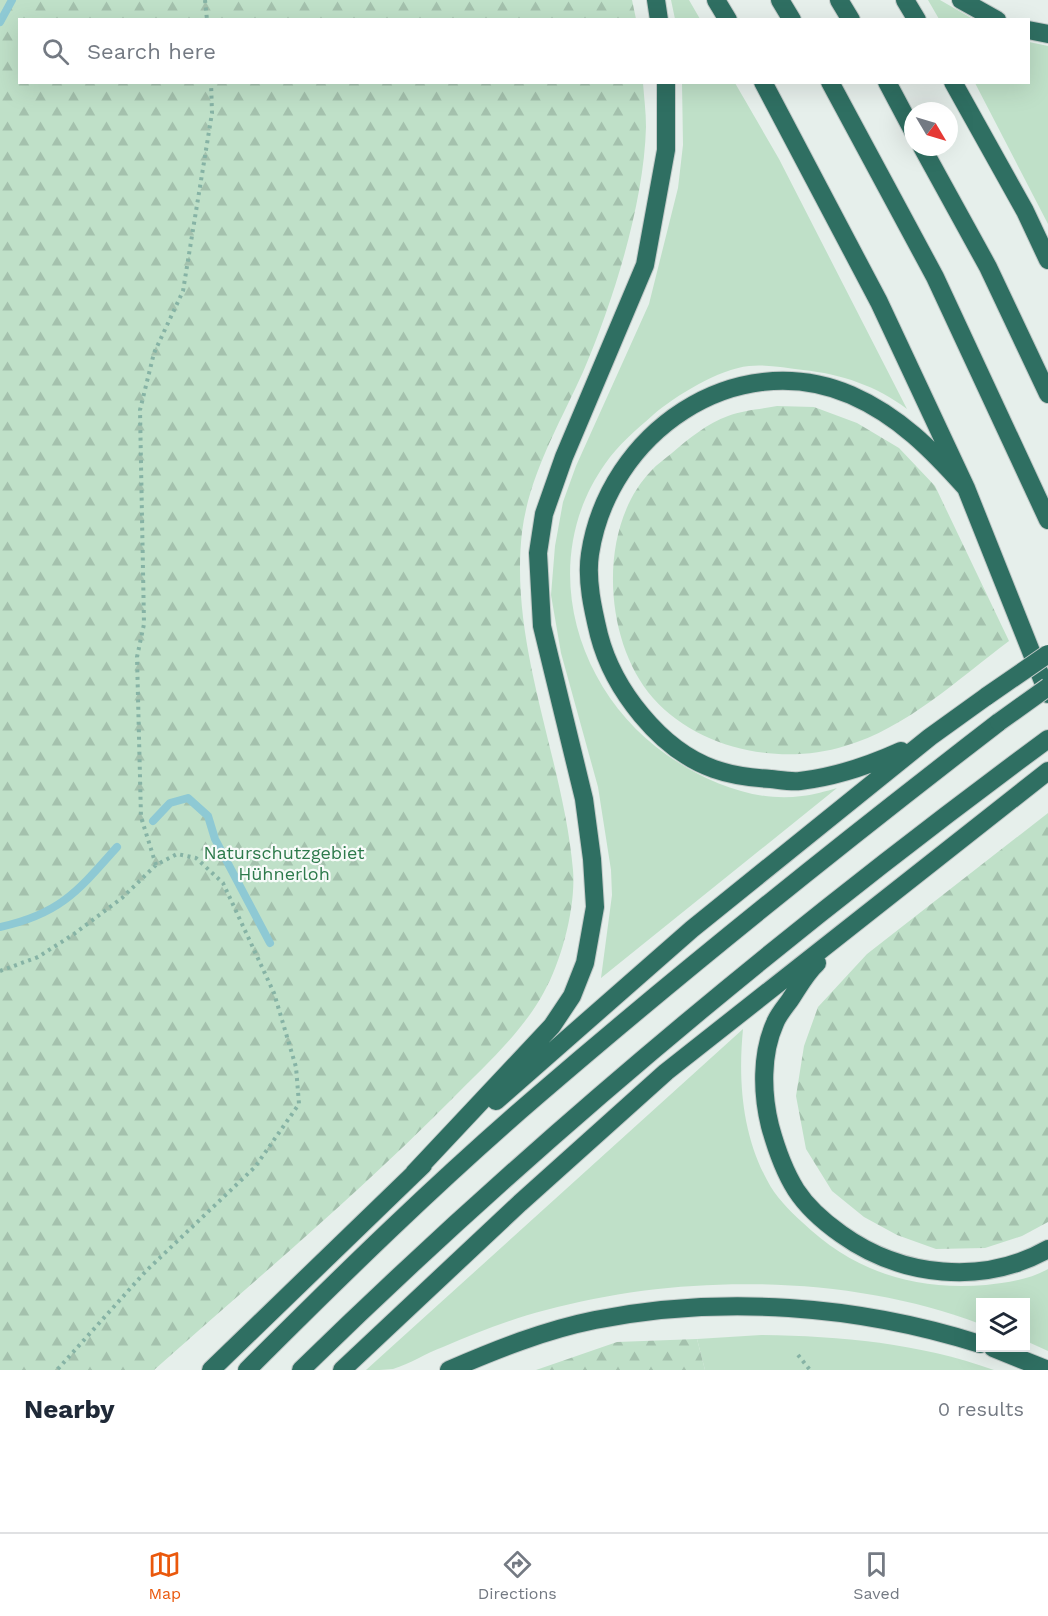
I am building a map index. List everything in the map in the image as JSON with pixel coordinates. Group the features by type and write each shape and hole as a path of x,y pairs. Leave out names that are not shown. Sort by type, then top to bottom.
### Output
{"highway":[{"path":"656,0 659,18"},
{"path":"716,0 727,18"},
{"path":"780,0 791,18"},
{"path":"839,0 850,18"},
{"path":"905,0 916,18"},
{"path":"962,0 994,18"},
{"path":"1030,30 1048,34"},
{"path":"211,1370 414,1173 552,1026 572,996 585,963 594,907 592,859 584,799 542,626 538,553 544,514 564,457 592,397 645,265 666,150 666,84"},
{"path":"764,84 879,302 966,488 1048,694"},
{"path":"831,84 935,277 1048,520"},
{"path":"888,84 904,113"},
{"path":"954,84 1025,211 1048,260"},
{"path":"927,156 988,267 1048,394"},
{"path":"930,737 874,764 799,782 758,778 713,769 668,742 632,706 604,656 592,606 589,555 601,509 622,468 655,431 693,404 736,387 771,381 811,384 850,394 890,415 921,439 966,488"},
{"path":"414,1173 692,929 930,737 1048,654"},
{"path":"247,1370 339,1278 536,1097 809,869 999,722 1048,687"},
{"path":"301,1370 464,1215 579,1112 886,861 1048,739"},
{"path":"342,1370 520,1203 666,1072 1044,774"},
{"path":"962,839 812,968 775,1023 765,1065 765,1107 776,1148 796,1190 823,1221 866,1251 909,1267 947,1272 993,1270 1030,1259 1048,1249"},
{"path":"449,1370 493,1351 593,1320 675,1309 758,1306 840,1313 926,1327 976,1342"},
{"path":"1005,1352 1048,1370"}],"path":[{"path":"205,0 207,18"},
{"path":"156,865 141,817 137,721 137,657 144,624 140,410 154,353 183,291 212,113 211,84"},
{"path":"0,971 38,957 74,934 122,898 156,865 177,854 196,858 223,883 274,993 296,1067 299,1104 255,1167 146,1271 57,1370"},
{"path":"798,1355 810,1370"}],"green space":[{"name":"Naturschutzgebiet Hühnerloh","path":"0,0 632,0 636,18 18,18 18,84 643,84 646,127 640,188 616,284 583,372 538,470 522,532 520,575 523,617 530,660 559,786 573,870 570,916 562,949 551,979 535,1007 514,1035 416,1134 343,1203 154,1370 0,1370"},
{"path":"671,0 689,0 699,18 675,18"},
{"path":"928,0 940,0 971,18 938,18"},
{"path":"1030,42 1048,46 1048,224 976,84 1030,84"},
{"path":"682,84 736,84 779,159 907,409 871,388 845,378 769,366 737,368 698,384 653,415 610,457 584,501 573,541 570,581 576,621 589,660 609,696 635,728 681,765 731,788 748,793 784,797 811,795 837,788 601,978 612,895 611,870 598,787 561,653 551,595 555,546 563,502 576,466 649,304 678,188 683,145"},
{"path":"777,406 814,407 857,423 899,448 935,486 1009,641 911,715 868,738 820,752 768,753 742,749 693,730 672,716 653,698 636,674 624,646 616,616 613,584 615,552 622,522 634,494 651,471 691,437 713,423 740,412"},
{"path":"1048,813 1048,1222 1022,1236 985,1248 936,1249 897,1235 864,1217 832,1191 806,1149 796,1096 804,1046 818,1007 867,954"},
{"path":"743,1029 742,1087 752,1144 774,1192 787,1208 822,1239 864,1265 910,1281 935,1285 986,1285 1010,1282 1048,1269 1048,1351 1030,1343 1030,1298 976,1298 976,1323 929,1308 876,1296 821,1288 764,1284 708,1285 598,1298 546,1310 481,1332 393,1369 366,1370"},
{"path":"761,1335 850,1339 908,1347 994,1370 705,1370 697,1339"},
{"path":"697,1339 705,1370 536,1370 617,1342"}],"waterway":[{"path":"0,22 12,0"},
{"path":"153,821 170,803 188,798 208,816 215,839 270,943"},
{"path":"0,927 21,922 53,908 79,888 117,847"}]}
